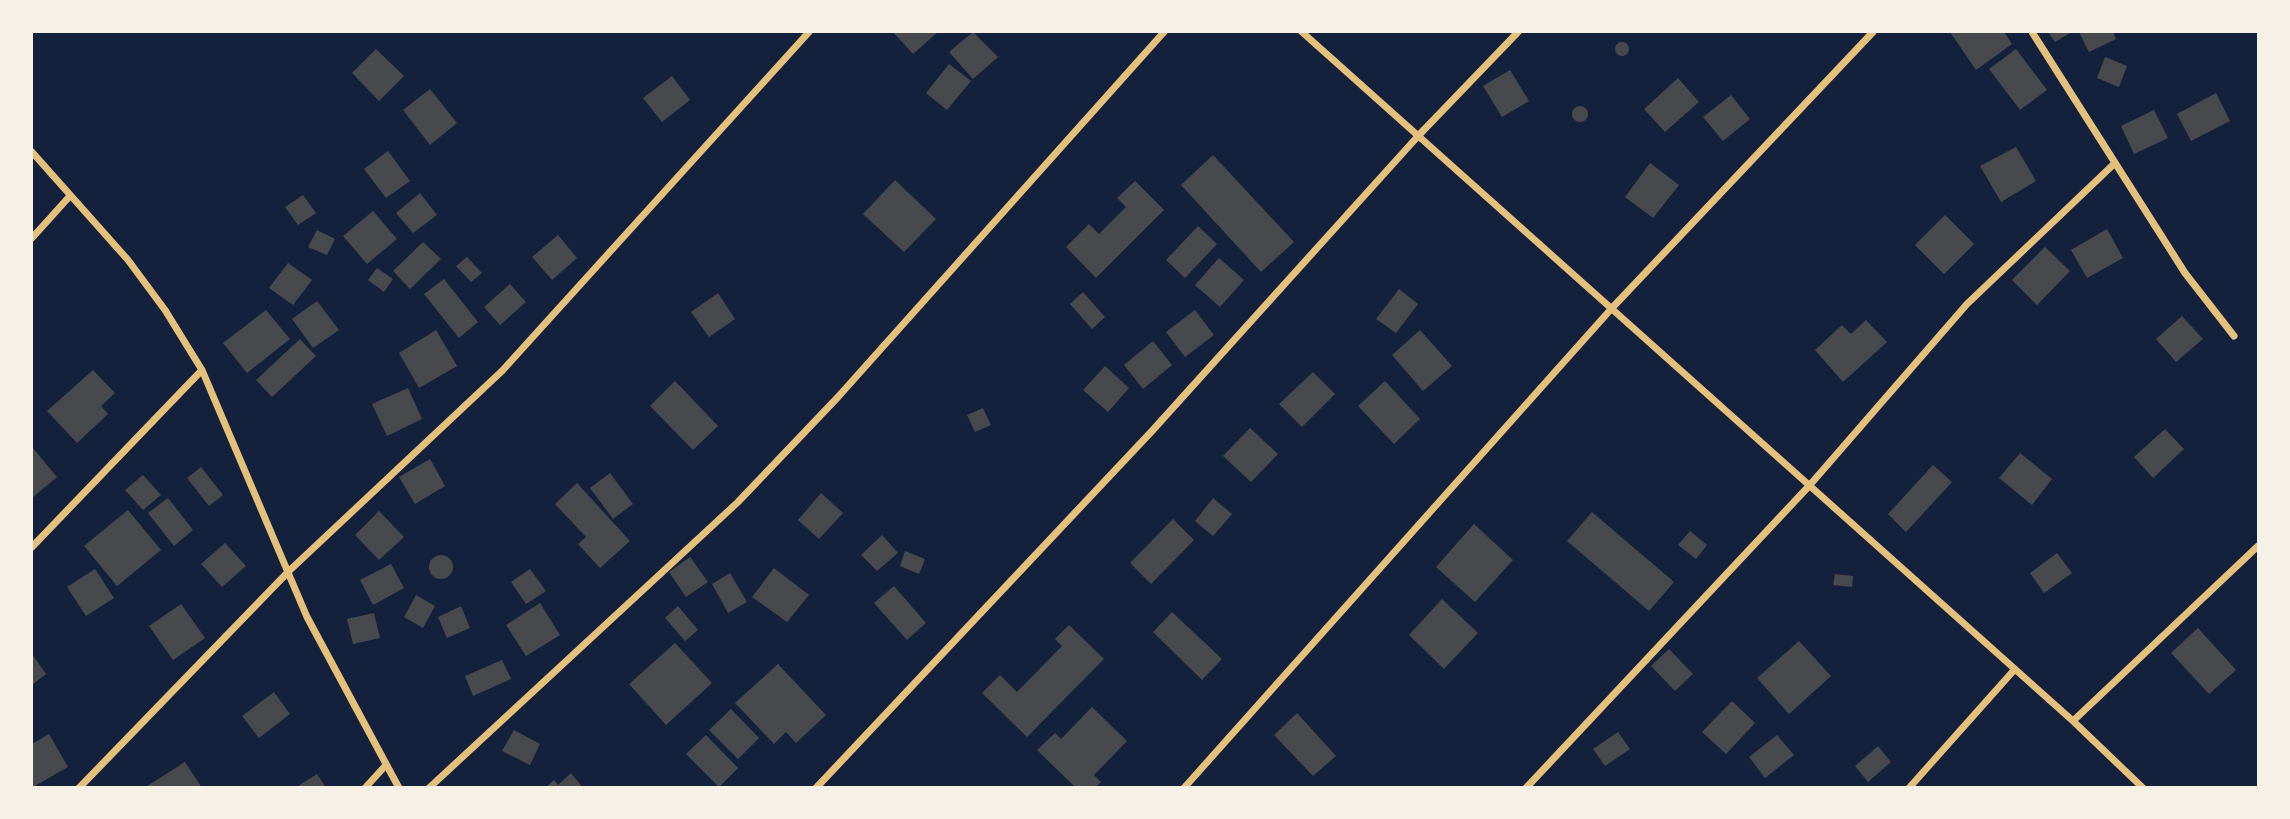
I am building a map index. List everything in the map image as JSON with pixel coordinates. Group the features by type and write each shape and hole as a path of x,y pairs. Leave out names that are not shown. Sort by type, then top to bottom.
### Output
{"street":[{"path":"79,788 289,571 502,371 809,32"},
{"path":"429,788 737,502 838,397 1164,32"},
{"path":"1302,32 2073,721 2143,788"},
{"path":"816,788 1152,431 1419,135 1518,32"},
{"path":"1184,788 1612,309 1873,32"},
{"path":"2032,32 2185,273 2234,336"},
{"path":"32,152 69,197 128,260 165,310 202,370 307,617 399,788"},
{"path":"1526,788 1809,486 1967,304 2115,163"},
{"path":"32,238 69,197"},
{"path":"32,547 202,370"},
{"path":"2073,721 2259,546"},
{"path":"1909,788 2015,669"},
{"path":"365,788 386,765"}],"building":[{"path":"893,32 938,32 913,54"},
{"path":"973,32 998,57 973,79 949,52"},
{"path":"1950,32 2004,32 2012,44 1976,70"},
{"path":"2048,32 2072,32 2055,42"},
{"path":"2079,32 2113,32 2116,39 2089,52"},
{"path":"1622,42 1627,44 1627,54 1622,56 1617,54 1615,49 1617,44"},
{"path":"376,49 404,76 379,101 352,73"},
{"path":"2016,49 2047,90 2020,110 1989,69"},
{"path":"2105,57 2127,66 2119,87 2097,78"},
{"path":"949,64 971,81 947,110 926,93"},
{"path":"1510,70 1529,101 1502,117 1483,86"},
{"path":"672,76 690,100 662,122 643,98"},
{"path":"1678,78 1699,102 1665,132 1644,109"},
{"path":"430,89 457,123 430,145 403,110"},
{"path":"2216,93 2230,121 2191,141 2177,114"},
{"path":"1731,95 1750,119 1723,141 1703,117"},
{"path":"1580,106 1588,114 1580,122 1572,114"},
{"path":"2154,110 2168,138 2134,154 2121,126"},
{"path":"2016,147 2036,181 2001,202 1980,166"},
{"path":"388,151 410,181 386,198 364,169"},
{"path":"1213,155 1294,242 1261,272 1181,185"},
{"path":"1650,163 1679,185 1653,218 1625,197"},
{"path":"895,180 936,219 904,252 863,214"},
{"path":"1135,181 1164,210 1096,278 1066,247 1089,224 1099,234 1126,207 1117,198"},
{"path":"420,193 437,215 413,233 396,213"},
{"path":"303,195 316,213 298,225 285,207"},
{"path":"373,211 397,239 367,264 343,236"},
{"path":"1945,215 1974,244 1944,274 1915,245"},
{"path":"1198,226 1217,244 1185,278 1166,260"},
{"path":"2107,229 2123,258 2087,278 2071,250"},
{"path":"317,230 335,239 327,255 308,247"},
{"path":"558,235 577,258 552,280 532,257"},
{"path":"423,242 441,259 410,289 393,271"},
{"path":"2045,247 2070,271 2037,305 2012,280"},
{"path":"467,257 482,273 471,282 456,266"},
{"path":"1219,258 1244,280 1220,307 1195,285"},
{"path":"288,263 312,280 293,305 269,288"},
{"path":"377,268 393,279 384,292 368,280"},
{"path":"444,279 478,322 459,338 424,294"},
{"path":"510,284 526,302 500,325 484,307"},
{"path":"1399,289 1418,304 1396,333 1376,319"},
{"path":"1083,292 1105,317 1092,329 1070,304"},
{"path":"718,293 735,319 709,337 691,312"},
{"path":"317,301 339,330 313,348 292,319"},
{"path":"266,310 290,339 247,373 223,343"},
{"path":"1195,310 1214,335 1185,357 1166,332"},
{"path":"2182,316 2203,339 2176,362 2156,339"},
{"path":"1866,320 1887,342 1843,382 1815,350 1842,325 1851,334"},
{"path":"436,330 457,366 419,388 399,353"},
{"path":"1420,330 1452,366 1423,391 1392,355"},
{"path":"300,339 316,356 272,397 256,380"},
{"path":"1153,341 1172,365 1143,389 1124,365"},
{"path":"1105,366 1129,388 1108,412 1083,390"},
{"path":"93,370 115,393 101,406 108,414 77,443 47,411"},
{"path":"1313,372 1335,394 1302,427 1279,404"},
{"path":"675,381 718,426 693,450 650,406"},
{"path":"1385,381 1420,419 1394,444 1358,406"},
{"path":"408,388 422,419 387,436 372,404"},
{"path":"983,408 991,425 975,432 967,415"},
{"path":"1250,428 1278,454 1251,482 1223,456"},
{"path":"2165,429 2184,449 2153,478 2134,457"},
{"path":"32,447 57,477 32,498"},
{"path":"2020,453 2052,479 2032,505 1999,478"},
{"path":"430,459 445,486 415,504 399,477"},
{"path":"1933,465 1952,482 1906,532 1888,514"},
{"path":"201,467 223,495 209,506 187,478"},
{"path":"610,473 633,504 613,519 590,488"},
{"path":"143,475 161,495 143,510 125,490"},
{"path":"577,483 630,541 600,568 578,544 586,537 555,504"},
{"path":"821,493 843,513 819,539 798,520"},
{"path":"168,498 193,530 174,546 148,513"},
{"path":"1213,498 1232,514 1213,536 1195,521"},
{"path":"128,510 161,550 117,586 84,546"},
{"path":"379,511 404,537 379,560 355,535"},
{"path":"1592,512 1674,582 1649,611 1567,541"},
{"path":"1173,519 1194,540 1151,584 1130,563"},
{"path":"1474,524 1513,560 1475,602 1436,567"},
{"path":"1690,531 1707,545 1696,559 1678,545"},
{"path":"882,535 898,553 877,571 861,555"},
{"path":"225,543 246,566 222,587 201,564"},
{"path":"905,551 925,559 919,574 900,566"},
{"path":"2057,553 2072,573 2044,593 2030,573"},
{"path":"441,555 450,558 453,567 450,576 441,579 432,576 429,567 432,558"},
{"path":"690,557 708,582 686,597 669,572"},
{"path":"391,564 404,588 373,605 360,580"},
{"path":"774,568 809,595 787,622 752,597"},
{"path":"95,569 114,598 86,616 67,587"},
{"path":"530,569 546,591 526,604 511,582"},
{"path":"730,573 747,602 728,613 712,584"},
{"path":"1835,574 1853,576 1852,587 1833,585"},
{"path":"894,586 926,623 907,640 874,603"},
{"path":"416,595 435,606 423,628 404,617"},
{"path":"1442,599 1478,633 1444,669 1409,635"},
{"path":"540,603 560,635 526,656 506,625"},
{"path":"181,604 205,638 173,660 149,626"},
{"path":"461,606 470,628 447,638 438,617"},
{"path":"678,606 698,630 685,641 665,618"},
{"path":"1172,612 1222,659 1202,680 1153,632"},
{"path":"374,613 380,638 353,644 347,619"},
{"path":"1069,625 1104,659 1027,737 982,693 1000,675 1017,692 1062,646 1055,639"},
{"path":"2198,628 2236,670 2209,694 2171,653"},
{"path":"1799,641 1831,676 1789,714 1757,678"},
{"path":"675,643 712,683 666,725 629,684"},
{"path":"1669,649 1693,674 1675,691 1651,666"},
{"path":"32,654 46,674 32,685"},
{"path":"502,660 511,679 473,696 465,676"},
{"path":"778,664 826,715 796,743 786,732 774,744 735,703"},
{"path":"274,692 290,714 259,738 242,716"},
{"path":"1732,701 1755,723 1726,754 1702,732"},
{"path":"1092,707 1127,741 1094,775 1101,782 1095,788 1076,788 1037,750 1055,733 1061,739"},
{"path":"731,709 759,738 738,759 709,730"},
{"path":"1297,713 1336,756 1313,776 1274,735"},
{"path":"514,730 540,744 530,765 502,751"},
{"path":"1618,732 1630,749 1605,766 1593,749"},
{"path":"49,734 68,767 33,787 32,744"},
{"path":"706,735 738,768 719,787 686,754"},
{"path":"1777,735 1794,755 1765,778 1749,757"},
{"path":"1878,746 1891,762 1868,782 1855,766"},
{"path":"185,762 202,788 144,788"},
{"path":"571,773 583,788 545,788 554,780 558,785"},
{"path":"317,774 326,788 295,788"}]}
